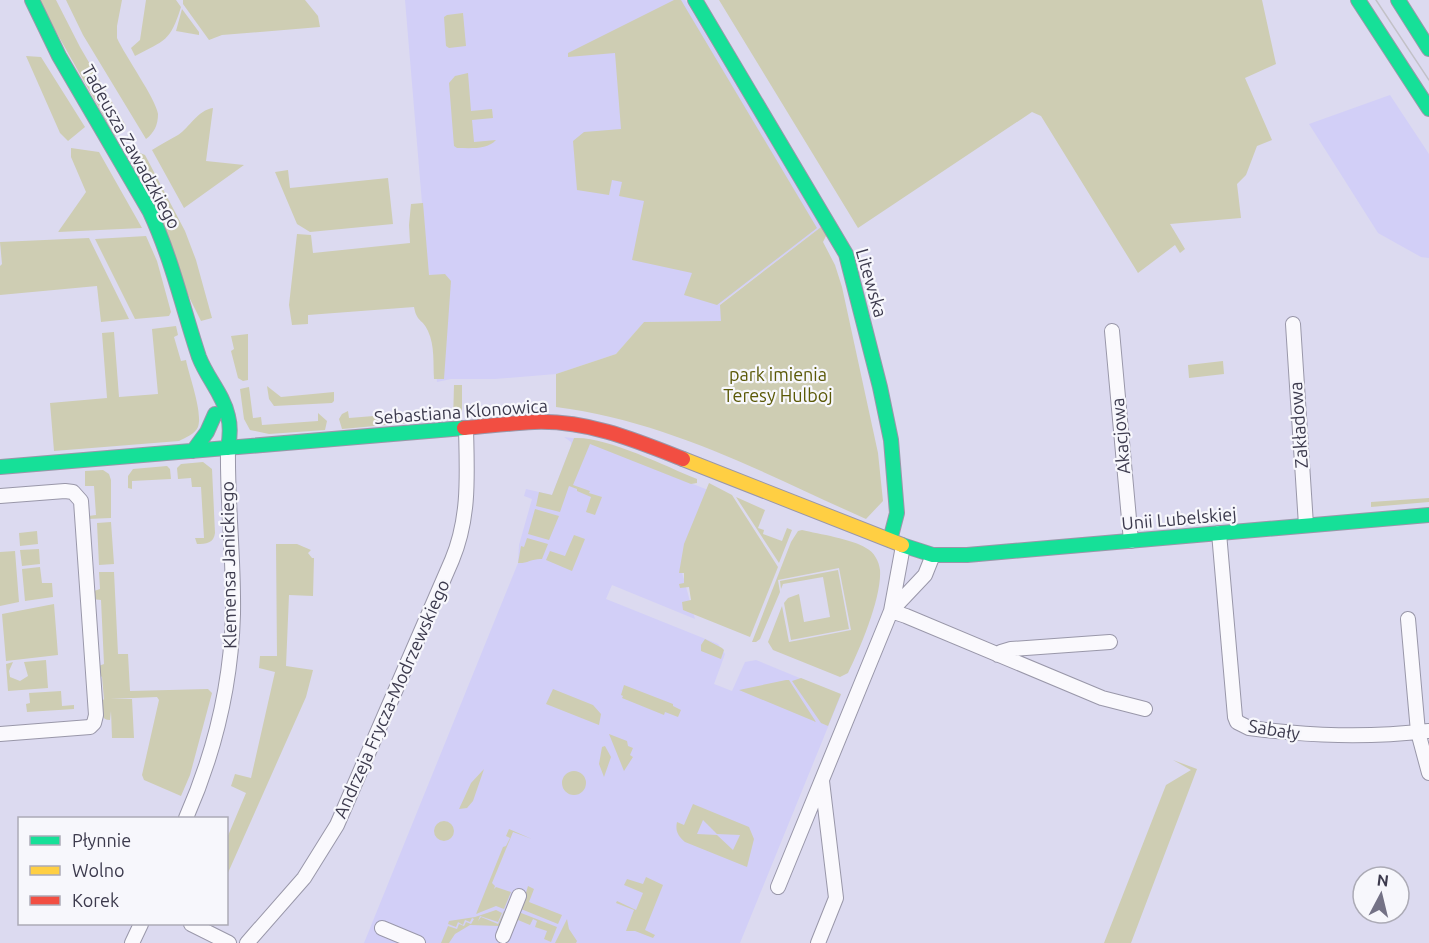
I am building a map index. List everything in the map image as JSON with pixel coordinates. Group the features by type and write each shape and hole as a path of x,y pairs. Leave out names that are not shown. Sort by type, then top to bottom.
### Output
{"street":[{"name":"Tadeusza Zawadzkiego","path":"32,0 59,56 157,225 173,266 201,361 227,411 231,428 228,448"},
{"name":"Litewska","path":"695,0 846,254 878,378 891,440 897,543"},
{"path":"1358,0 1429,109"},
{"path":"1398,0 1429,49"},
{"name":"Zakładowa","path":"1293,324 1306,525"},
{"name":"Akacjowa","path":"1112,331 1131,541"},
{"name":"Tadeusza Zawadzkiego","path":"212,383 215,414 220,434 228,448"},
{"path":"193,451 207,432 215,414"},
{"name":"Sebastiana Klonowica","path":"0,467 466,428 554,423 602,429 897,543"},
{"name":"Andrzeja Frycza-Modrzewskiego","path":"248,943 304,878 337,825 452,560 461,535 466,508 466,428"},
{"name":"Klemensa Janickiego","path":"187,817 213,746 224,702 230,660 233,611 228,448"},
{"path":"0,496 65,491 73,492 81,501 96,719 90,727 0,734"},
{"name":"Unii Lubelskiej","path":"897,543 933,555 967,555 1429,514"},
{"name":"Sabały","path":"1219,533 1237,722 1249,728 1314,736 1424,731"},
{"path":"778,887 891,611 897,543"},
{"path":"891,611 925,575 933,555"},
{"path":"891,611 1102,698 1144,709"},
{"path":"1408,619 1429,773"},
{"path":"998,655 1011,649 1110,642"},
{"path":"818,943 836,898 822,780"},
{"path":"503,936 519,896"},
{"path":"132,943 141,925"},
{"path":"193,925 229,943"},
{"path":"382,928 418,943"}],"shaded area":[{"path":"405,0 685,0 821,227 720,304 722,321 644,322 616,354 556,374 495,379 451,379 437,382"},
{"path":"1390,95 1429,154 1429,258 1421,257 1378,233 1309,124"},
{"path":"564,437 580,439 713,492 681,569 695,619 612,585 606,599 718,644 725,654 714,684 732,691 745,662 756,660 841,695 740,943 364,943 518,563 519,545 532,499 524,496 526,489 552,495 571,446 571,442"}],"green space":[{"path":"38,0 56,0 80,47 126,126 115,136"},
{"path":"66,0 122,0 117,38 152,98 158,114 155,128 146,139 83,35"},
{"path":"146,0 176,0 181,7 170,34 160,43 135,56 131,48 140,40"},
{"path":"183,0 305,0 318,16 320,27 222,35 209,40 183,4"},
{"path":"674,0 681,0 817,228 717,305 684,295 692,273 632,260 644,201 619,196 622,182 612,180 609,195 577,190 573,141 584,132 621,129 615,53 568,57 568,53"},
{"path":"719,0 1262,0 1276,64 1245,78 1272,140 1257,146 1246,175 1237,184 1241,218 1170,224 1185,249 1180,253 1175,245 1138,273 1041,116 1032,112 858,228"},
{"path":"182,9 199,32 199,35 176,31"},
{"path":"463,13 466,46 449,48 446,46 444,17"},
{"path":"26,56 41,57 85,127 68,141 60,133"},
{"path":"468,73 471,111 492,109 493,118 472,120 474,142 496,140 483,147 457,148 454,146 449,83 455,76"},
{"path":"213,108 206,161 244,165 184,208 152,150 182,132 198,115"},
{"path":"71,148 99,152 142,228 58,232 86,192 71,157"},
{"path":"140,153 145,155 185,231 196,260 212,318 201,321 190,299 131,161"},
{"path":"288,170 290,188 388,178 393,224 310,232 297,224 275,172"},
{"path":"423,203 429,275 445,274 451,281 444,379 434,379 433,349 430,337 414,307 308,315 308,324 292,325 289,305 297,234 311,235 313,253 410,243 411,204"},
{"name":"park imienia Teresy Hulboj","path":"821,227 827,234 823,242 835,265 842,287 878,453 883,501 866,519 753,467 677,437 597,414 556,407 556,374 616,354 644,322 721,321 720,305"},
{"path":"146,236 157,261 171,312 169,316 135,319 95,239"},
{"path":"89,238 129,319 101,322 97,286 0,295 0,266 2,264 0,242"},
{"path":"176,326 178,335 174,337 181,361 186,360 199,412 198,427 195,432 179,441 54,451 50,403 107,398 102,333 114,332 119,397 158,394 152,329"},
{"path":"248,334 248,380 243,381 238,378 231,351 234,349 231,336"},
{"path":"1223,361 1224,374 1189,378 1188,365"},
{"path":"454,385 462,385 462,419 453,421"},
{"path":"267,386 281,397 334,392 334,401 332,403 274,406 269,399"},
{"path":"249,387 253,418 261,417 262,425 318,421 318,413 327,421 325,430 269,434 250,430 244,419 240,389"},
{"path":"348,411 349,418 423,412 418,422 342,429 339,419"},
{"path":"574,438 619,447 697,479 697,483 691,484 590,444 573,485 602,497 595,515 586,512 591,497 569,486 560,512 536,506 539,492 552,495"},
{"path":"203,462 212,469 215,533 209,542 197,544 195,538 204,538 201,487 192,487 191,478 178,479 177,468 181,464"},
{"path":"167,466 170,469 171,479 132,481 132,489 128,488 128,476 133,469"},
{"path":"103,470 109,474 111,480 111,518 87,519 88,516 96,515 94,486 85,486 85,471"},
{"path":"709,483 732,495 778,567 750,637 683,610 682,602 691,600 689,587 680,588 679,584 684,583 684,573 679,573 684,544"},
{"path":"736,497 765,510 758,528 764,530 763,534 782,541 787,528 792,530 779,563"},
{"path":"1429,498 1429,502 1371,507 1371,502"},
{"path":"535,509 559,516 549,540 528,534"},
{"path":"111,522 114,564 99,565 97,523"},
{"path":"37,531 38,544 20,546 19,533"},
{"path":"798,531 844,539 860,545 874,554 880,570 878,594 869,623 848,673 840,677 773,650 768,642 782,606 789,642 851,630 839,568 778,580 780,592 760,639 752,642 791,542"},
{"path":"574,535 585,539 572,571 546,560 550,551 565,556"},
{"path":"527,538 548,544 542,559 518,563 521,546 524,547"},
{"path":"276,544 297,544 311,550 308,553 314,558 313,596 289,595 286,666 313,670 306,697 228,873 228,836 246,793 231,786 235,774 251,778 275,672 259,668 260,656 277,656"},
{"path":"39,549 40,564 22,566 20,550"},
{"path":"15,551 19,602 0,606 0,552"},
{"path":"40,567 42,583 52,583 53,597 25,601 22,569"},
{"path":"838,570 849,629 791,640 784,603 788,598 799,594 804,622 830,617 823,577 783,584 781,589 780,581"},
{"path":"99,572 114,572 118,654 128,654 130,691 208,689 212,693 190,775 181,796 144,780 142,775 159,700 157,697 110,699 132,699 134,738 112,738 111,711 110,720 105,719 102,715 100,704 104,699 102,677 97,673 96,667 104,664 101,600 92,599 91,592 100,589"},
{"path":"54,604 58,655 6,661 2,614"},
{"path":"705,639 724,650 721,659 701,651 701,645"},
{"path":"46,660 48,688 8,691 6,664 13,662 9,671 10,677 20,681 28,676 24,662"},
{"path":"801,678 841,694 828,726 821,723 792,681"},
{"path":"786,680 789,680 816,722 739,690"},
{"path":"624,685 673,704 681,710 678,717 665,712 664,715 622,698"},
{"path":"553,689 593,705 601,714 599,725 546,704"},
{"path":"61,691 62,706 74,705 74,709 27,712 26,704 30,703 29,693"},
{"path":"609,734 627,741 628,746 633,748 630,755 633,757 624,771"},
{"path":"605,746 611,757 604,777 599,764 602,747"},
{"path":"1173,760 1197,769 1131,943 1104,943 1166,785 1191,770"},
{"path":"484,769 473,801 467,808 459,809 471,783"},
{"path":"574,771 579,772 585,778 585,788 579,794 574,795 569,794 563,788 562,783 563,778 569,772"},
{"path":"693,804 749,827 754,839 747,867 685,842 676,828 677,822 684,825","holes":["703,820 717,834 740,835 733,850 717,835 697,834"]},
{"path":"444,821 451,824 454,831 451,838 444,841 437,838 434,831 437,824"},
{"path":"509,829 532,839 513,832 492,883 495,886 494,889 496,887 511,892 504,909 496,906 476,914 503,847 510,838 506,836"},
{"path":"646,877 663,885 645,930 655,935 653,938 635,931 626,931 634,910 616,903 617,901 636,910 643,893 624,885 627,879 643,884"},
{"path":"528,886 534,889 529,902 562,915 558,924 521,909"},
{"path":"496,910 502,913 498,922 480,916 478,921 481,917 498,924 504,911 507,912 499,926 470,925 455,934 449,943 441,943 448,926 457,929 459,924 464,926 466,922 471,924 474,919 472,918 470,922 465,920 463,925 458,922 456,927 448,924 449,921 475,917"},
{"path":"516,911 557,927 551,942 544,939 547,931 535,927 537,921 533,919 530,925 518,920 515,927 510,925"},
{"path":"567,919 576,943 555,943"}],"tram line":[{"path":"1376,0 1429,80"}],"traffic: fast":[{"path":"32,0 59,56 150,212 158,230 199,357 226,408 230,428 228,448"},
{"path":"695,0 846,254 891,440 897,513 890,540"},
{"path":"1358,0 1429,109"},
{"path":"1398,0 1429,49"},
{"path":"193,451 207,432 215,414"},
{"path":"0,467 464,428"},
{"path":"902,545 933,555 967,555 1429,515"}],"traffic: slow":[{"path":"683,459 902,545"}],"traffic: jam":[{"path":"464,428 534,422 573,424 629,438 683,459"}]}
